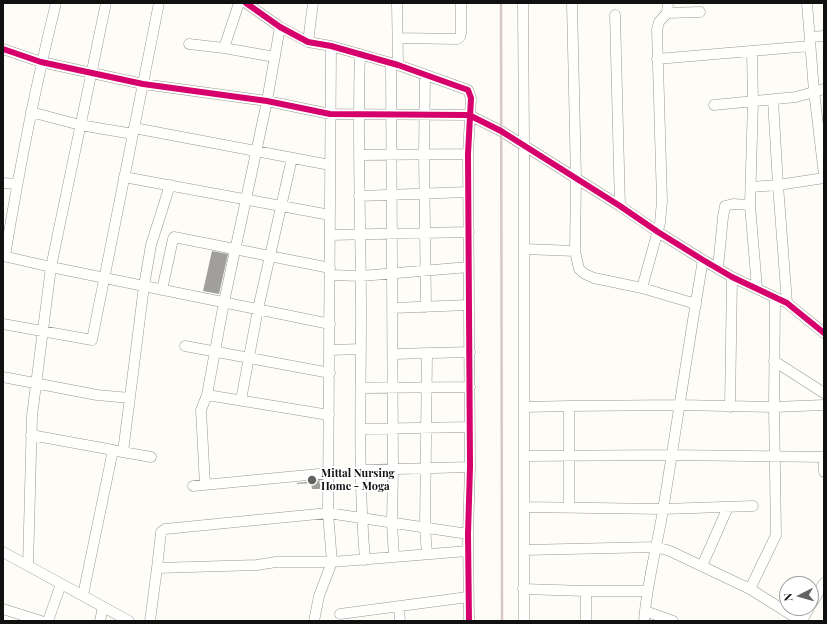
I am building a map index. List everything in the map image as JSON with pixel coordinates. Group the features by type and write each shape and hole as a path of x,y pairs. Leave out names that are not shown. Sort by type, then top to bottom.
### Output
{"street":[{"path":"56,3 41,62 4,256 330,324"},
{"path":"28,566 32,416 51,267 106,3"},
{"path":"3,324 92,340 159,3"},
{"path":"224,48 239,3"},
{"path":"246,3 280,27 308,42 331,46 395,64 468,90 471,98 468,154 470,352 470,467 468,534 469,621"},
{"path":"308,42 313,3"},
{"path":"394,557 392,523 392,115 398,38 397,3"},
{"path":"398,38 457,39 461,33 461,3"},
{"path":"523,3 524,621"},
{"path":"572,3 576,178 575,251 579,269 584,274 594,278 642,288 696,304"},
{"path":"751,187 778,185 824,176 819,90 810,42 807,3"},
{"path":"642,288 658,232 662,201 657,25 668,8 700,12"},
{"path":"615,15 620,206"},
{"path":"205,485 201,410 207,395 224,302 267,101 280,27"},
{"path":"657,59 752,52 810,42 824,36"},
{"path":"189,44 224,48 275,57"},
{"path":"314,621 319,596 332,562 328,513 331,46"},
{"path":"752,52 750,205 757,288"},
{"path":"4,53 143,84 267,101 330,114 470,115 501,131 703,260 787,303 824,333"},
{"path":"360,54 358,115 361,276 361,518 365,560"},
{"path":"425,75 426,115 424,155 426,194 426,307"},
{"path":"714,105 796,97 819,90"},
{"path":"773,100 787,303"},
{"path":"31,112 80,125 133,131 256,151 330,165"},
{"path":"359,155 468,154"},
{"path":"241,400 258,309 292,158"},
{"path":"124,177 330,215"},
{"path":"3,183 17,184"},
{"path":"83,595 130,398 144,286 151,244 170,185"},
{"path":"360,196 468,192"},
{"path":"718,268 722,218 726,206 733,204 750,205"},
{"path":"330,235 469,232"},
{"path":"162,290 174,237 270,256 330,271 361,276 469,267"},
{"path":"524,250 575,251"},
{"path":"673,621 645,616 647,591 664,509 679,404 703,260"},
{"path":"730,407 732,276"},
{"path":"750,589 776,535 774,407 775,297"},
{"path":"392,308 469,305"},
{"path":"185,346 215,350 330,372"},
{"path":"330,350 361,349"},
{"path":"393,354 470,352"},
{"path":"427,354 425,528 427,554"},
{"path":"774,360 824,393"},
{"path":"3,377 97,395 130,398"},
{"path":"361,388 470,387"},
{"path":"207,395 329,415"},
{"path":"524,407 679,404 730,407 824,406"},
{"path":"569,406 569,507"},
{"path":"361,429 470,427"},
{"path":"31,435 151,457"},
{"path":"524,456 672,455 824,458 824,472"},
{"path":"361,470 470,467"},
{"path":"193,486 329,472"},
{"path":"524,506 664,509 753,506"},
{"path":"702,566 728,506"},
{"path":"150,621 161,532 165,529 328,513 468,534"},
{"path":"524,550 656,547 670,551 750,589 801,621"},
{"path":"157,568 257,565 276,562 332,562 468,551"},
{"path":"3,554 83,595 129,621"},
{"path":"48,621 61,584"},
{"path":"523,589 586,592 647,591"},
{"path":"586,592 586,621"},
{"path":"340,614 354,616 399,607 468,597"},
{"path":"100,621 103,607"},
{"path":"399,607 400,621"},
{"path":"3,609 41,621"}],"building":[{"path":"212,251 228,254 219,294 203,291"},
{"path":"322,480 322,489 312,489 311,483 297,484 297,483"}],"railway":[{"path":"501,3 502,621"}],"cycle path":[{"path":"246,3 280,27 308,42 331,46 398,65 468,90 471,98 468,154 470,467 468,534 469,621"},
{"path":"3,49 41,62 143,84 267,101 330,114 469,115 501,131 703,260 732,277 787,303 824,333"}],"place":[{"name":"Mittal Nursing Home - Moga","path":"312,480"}]}
